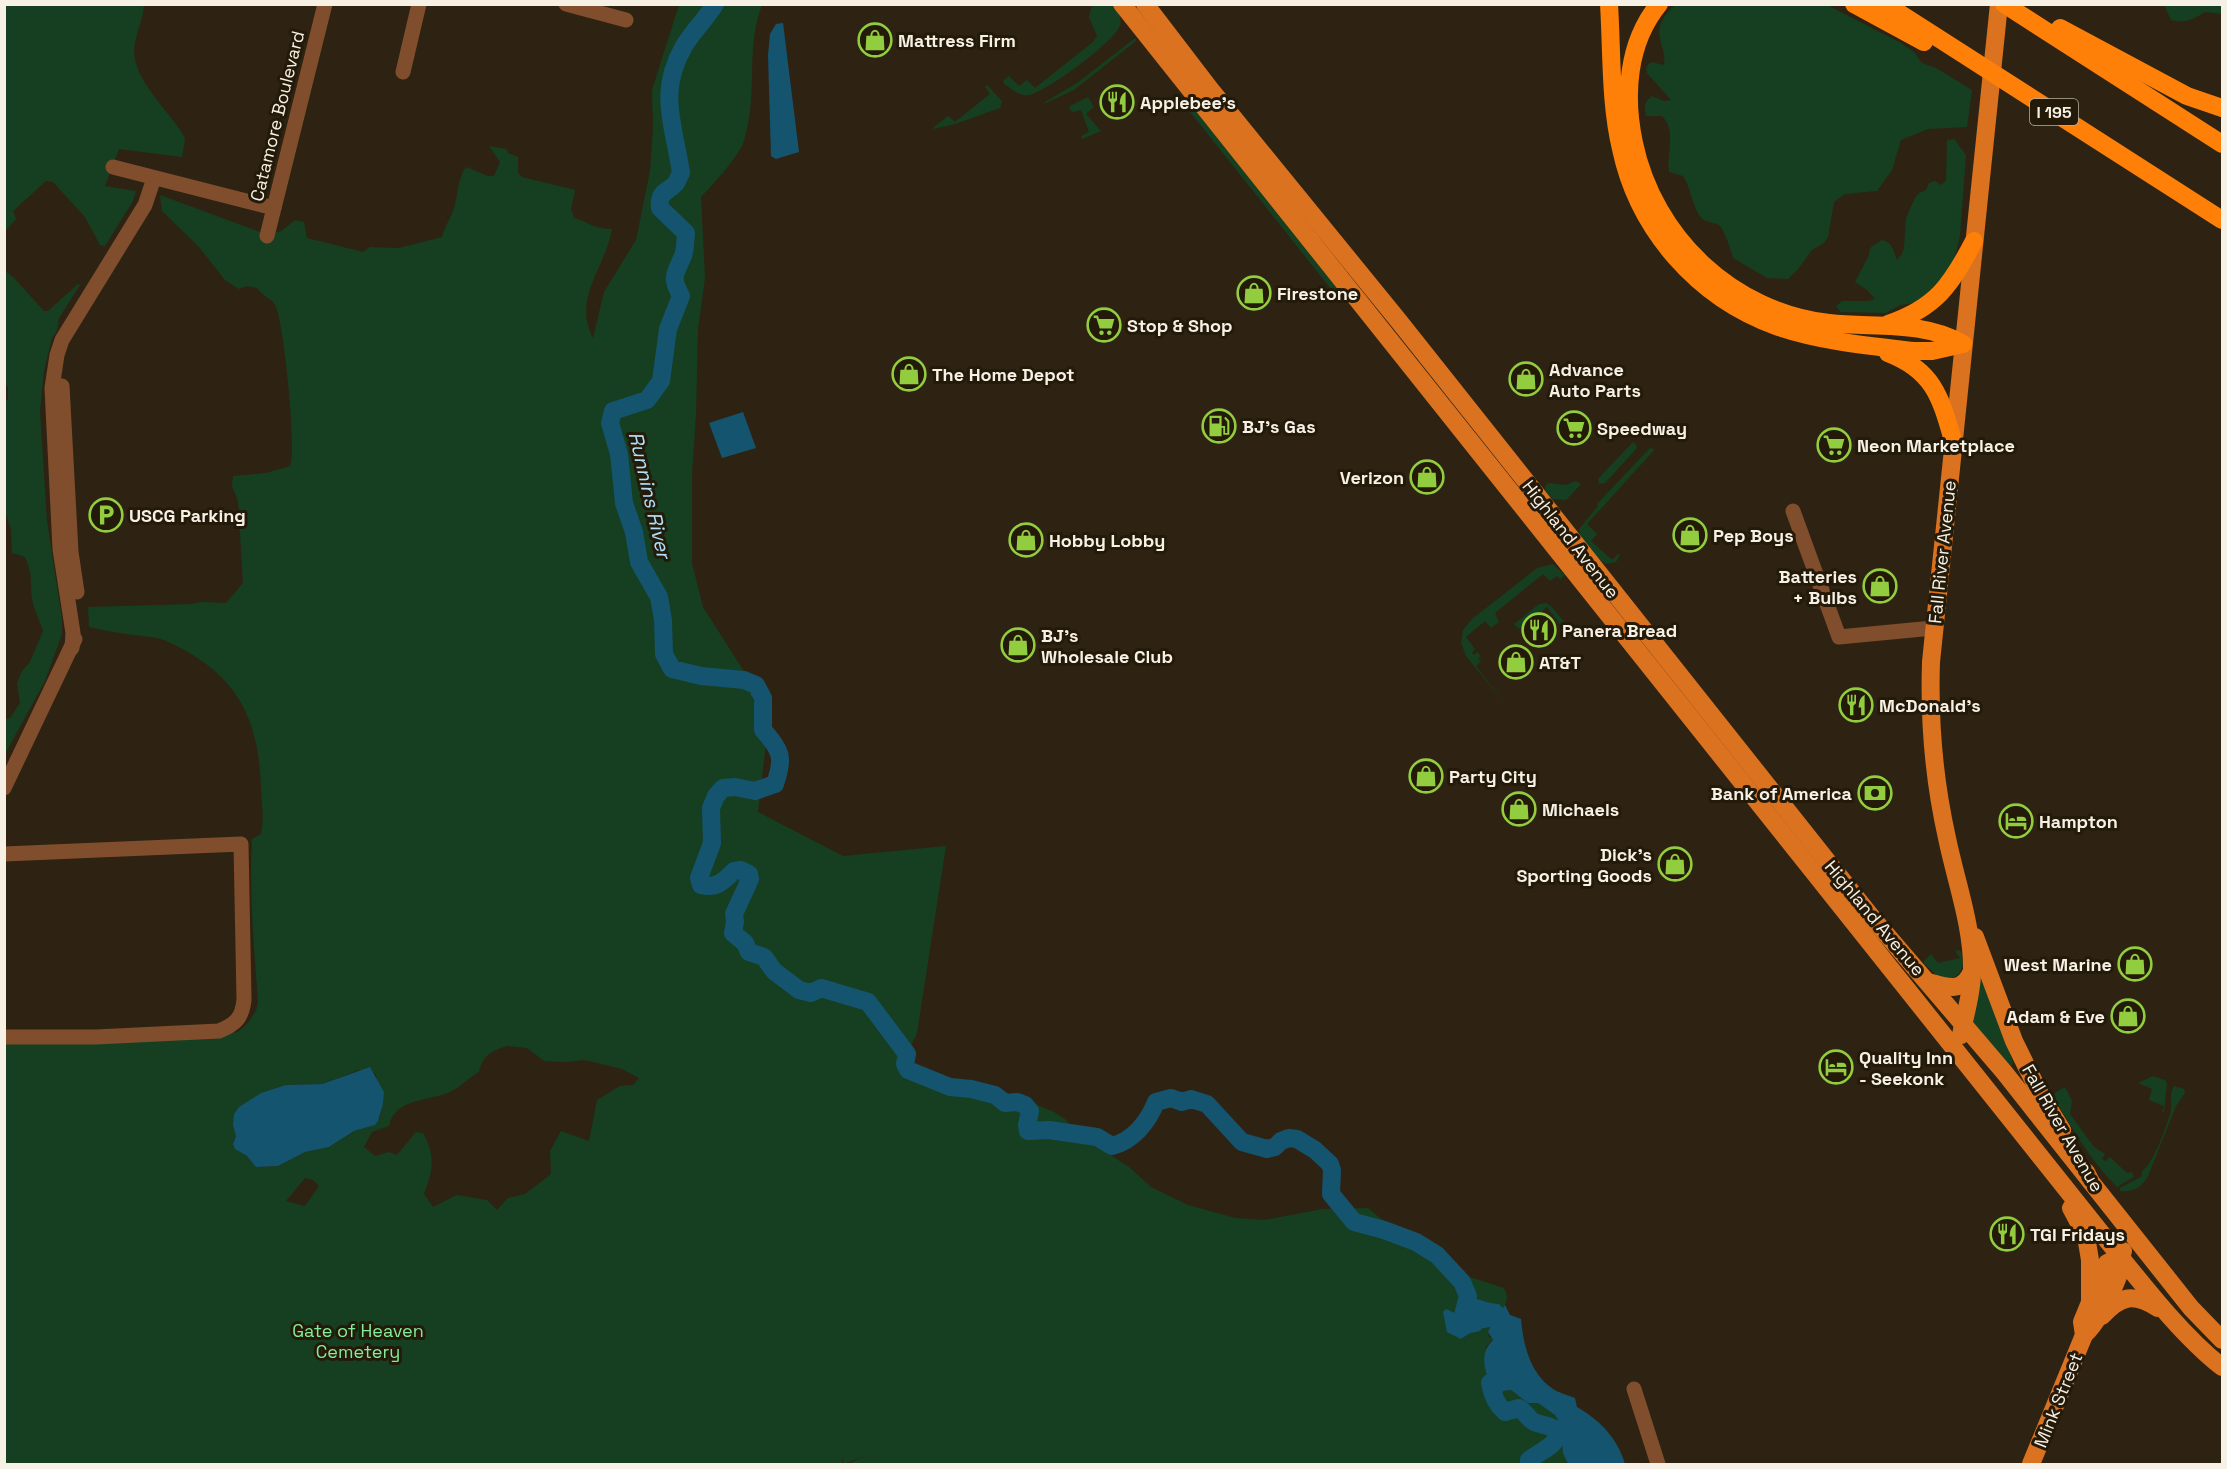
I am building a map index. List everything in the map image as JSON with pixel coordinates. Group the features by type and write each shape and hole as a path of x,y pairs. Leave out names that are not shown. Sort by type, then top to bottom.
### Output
{"highway":[{"path":"1609,4 1621,151 1637,198 1664,244 1704,285 1752,316 1791,330 1923,351 1963,344"},
{"path":"1659,4 1644,27 1633,60 1630,90 1631,122 1646,182 1675,235 1713,274 1770,308 1819,322 1885,325 1932,331 1963,344"},
{"path":"1854,4 2053,112"},
{"name":"I 195","path":"1885,4 2223,220"},
{"path":"2002,4 2223,144"},
{"path":"2013,4 2187,96 2223,108"},
{"path":"1885,325 1914,314 1940,296 1957,274 1974,241"},
{"path":"1843,340 1891,354 1908,362 1923,373 1940,398 1954,444"}],"main road":[{"name":"Highland Avenue","path":"1122,4 1973,1072"},
{"name":"Highland Avenue","path":"1145,4 1210,89 1398,320 1874,920 2004,1072 2091,1182"},
{"name":"Fall River Avenue","path":"1962,1057 1961,1038 1970,999 1972,971 1966,919 1946,837 1934,766 1930,714 1933,628 2002,4"},
{"name":"Fall River Avenue","path":"1966,919 1978,942 2014,1041 2041,1096 2091,1182 2191,1308 2223,1340"},
{"path":"1928,982 1947,987 1960,986 1968,980 1972,971"},
{"name":"Fall River Avenue","path":"1973,1072 2154,1299 2210,1357 2223,1367"},
{"path":"2046,1165 2086,1236 2090,1260 2090,1301"},
{"name":"Mink Street","path":"2031,1464 2090,1330 2120,1272 2121,1257 2132,1234"},
{"name":"Mink Street","path":"2090,1330 2082,1322 2090,1301 2107,1263 2121,1257"},
{"path":"2090,1330 2115,1302 2126,1298 2147,1301 2171,1316"}],"street":[{"name":"Catamore Boulevard","path":"267,236 325,4"},
{"path":"403,72 419,4"},
{"path":"566,4 626,20"},
{"path":"113,167 274,208"},
{"path":"4,788 72,648 72,626 60,549 52,399 54,371 62,340 145,205 154,178"},
{"path":"1793,512 1839,637 1933,628"},
{"path":"4,854 241,844 244,1000 243,1012 237,1022 219,1031 4,1037"},
{"path":"1634,1389 1658,1464"}],"green space":[{"path":"1676,4 1827,5 1901,43 1914,52 1922,63 1936,68 1972,90 1967,127 1928,129 1901,140 1892,170 1877,191 1845,194 1834,202 1828,237 1824,243 1812,250 1788,279 1767,278 1733,258 1721,227 1701,218 1683,176 1669,172 1670,135 1666,122 1662,116 1646,116 1645,105 1652,96 1664,101 1671,100 1647,73 1646,67 1651,62 1664,65 1660,25"},
{"path":"5,5 144,5 134,50 136,62 146,85 185,138 182,157 119,149 105,186 136,191 133,201 105,246 100,245 85,217 53,182 46,181 13,211 16,219 5,231"},
{"name":"Gate of Heaven Cemetery","path":"679,5 762,5 757,19 753,49 750,109 744,141 738,153 701,197 705,278 698,329 692,473 692,563 703,607 745,673 766,743 758,812 843,856 946,846 917,1033 904,1060 921,1070 936,1086 951,1095 1011,1096 1054,1112 1065,1119 1080,1135 1129,1167 1151,1187 1188,1205 1235,1218 1264,1220 1323,1209 1368,1208 1394,1226 1442,1268 1504,1288 1507,1298 1503,1308 1499,1304 1489,1304 1482,1300 1468,1303 1457,1315 1446,1310 1461,1339 1475,1330 1490,1327 1489,1337 1493,1339 1486,1347 1491,1388 1486,1394 1490,1402 1496,1406 1501,1401 1503,1391 1511,1390 1523,1399 1538,1403 1555,1415 1560,1424 1563,1453 1568,1464 848,1464 868,1455 844,1464 842,1457 842,1464 5,1464 4,1044 192,1037 238,1032 256,1011 258,1002 252,920 251,860 252,839 261,834 262,812 259,763 255,739 248,718 239,699 226,682 190,653 157,638 89,627 88,607 226,603 243,583 238,501 232,486 233,476 266,473 290,466 292,456 289,388 283,337 276,307 257,288 246,286 239,289 225,280 199,247 162,211 160,195 263,233 280,232 295,220 304,222 307,238 363,252 370,247 399,248 442,237 454,209 463,171 466,167 488,176 494,176 500,162 489,146 507,149 508,153 518,157 518,173 522,177 575,190 571,209 574,218 596,227 612,229 588,296 586,310 593,338 604,292 636,240 650,171 653,127 652,90","holes":["507,1046 527,1048 544,1061 585,1060 622,1069 639,1078 633,1085 620,1086 597,1100 589,1141 561,1131 550,1151 551,1174 525,1194 508,1198 497,1210 487,1200 457,1195 433,1207 424,1194 432,1163 430,1149 423,1133 416,1132 397,1155 389,1152 375,1156 364,1147 372,1132 389,1126 398,1110 414,1102 456,1089 479,1072 483,1061 492,1052","359,1070 375,1073 379,1086 384,1092 381,1114 375,1125 354,1131 329,1147 305,1152 278,1166 257,1167 247,1156 235,1149 233,1143 236,1136 286,1085 322,1084","305,1178 313,1180 319,1186 305,1206 286,1201"]},
{"path":"1092,5 1112,5 1120,19 1116,32 1094,53 1038,92 1022,95 1004,84 1003,81 1009,76 1019,86 1027,80 1035,88 1093,42 1097,36 1089,17"},
{"path":"2164,5 2222,5 2222,14 2205,12 2189,20 2176,21 2171,20"},
{"path":"1134,39 1136,41 1074,90 1044,104 1077,83"},
{"path":"987,85 1002,101 1000,108 934,129 948,116 955,122 990,94 985,87"},
{"path":"1088,97 1094,107 1086,114 1101,131 1082,139 1081,136 1089,132 1081,110 1073,112 1070,106"},
{"path":"1188,99 1344,295 1339,299 1183,103"},
{"path":"1954,139 1966,155 1960,236 1955,257 1947,273 1928,297 1915,303 1900,305 1886,313 1841,312 1836,306 1842,301 1875,299 1855,282 1869,255 1870,248 1882,240 1891,245 1897,260 1902,254 1906,218 1915,198 1926,190 1929,183 1935,181 1941,185 1946,181 1947,140"},
{"path":"5,271 44,311 48,311 78,284 80,285 59,318 57,331 52,338 44,371 40,411 47,521 62,619 62,634 45,681 5,754 5,719 10,718 20,703 17,683 22,671 30,662 43,631 32,599 28,564 25,557 12,553 11,529 5,512 4,403 8,399 8,387 4,382"},
{"path":"1633,442 1637,448 1605,483 1599,484 1598,479"},
{"path":"1650,448 1655,449 1587,524 1597,534 1591,541 1612,560 1618,554 1620,555 1616,562 1606,564 1590,549 1579,529 1598,506 1597,504"},
{"path":"1576,481 1581,484 1566,500 1553,499 1545,491 1548,483 1566,485"},
{"path":"1553,564 1565,575 1560,579 1557,576 1550,581 1543,574 1495,613 1499,622 1491,628 1485,621 1466,637 1475,649 1472,653 1474,655 1477,652 1481,656 1478,659 1480,661 1483,659 1476,666 1507,706 1466,656 1461,643 1463,630 1472,619 1537,568"},
{"path":"1546,603 1573,632 1565,631 1547,607 1519,629 1514,624 1539,604"},
{"path":"1959,950 1963,964 1959,973 1953,978 1938,977 1924,963 1931,954 1938,963 1960,958 1955,951"},
{"path":"1981,972 2013,1062 2012,1065 1971,1022"},
{"path":"2153,1076 2167,1083 2164,1112 2162,1112 2164,1106 2149,1100 2152,1089 2138,1083"},
{"path":"2174,1086 2184,1089 2185,1093 2176,1106 2148,1176 2137,1188 2120,1191 2120,1188 2142,1176 2142,1171 2151,1161 2171,1110 2171,1095"},
{"path":"2065,1087 2072,1101 2070,1114 2094,1147 2105,1154 2102,1159 2106,1161 2110,1157 2127,1173 2132,1172 2134,1177 2117,1187 2099,1167 2053,1097 2056,1092"}],"water":[{"path":"783,23 799,152 776,159 771,156 768,55 770,34 776,24"},
{"path":"743,412 756,448 722,458 709,423"},
{"path":"370,1067 384,1092 383,1104 375,1125 354,1131 329,1147 305,1152 278,1166 256,1167 247,1156 235,1149 233,1144 236,1136 233,1125 234,1114 239,1107 261,1093 286,1085 322,1084"},
{"path":"1475,1299 1499,1304 1503,1308 1505,1305 1510,1315 1521,1319 1526,1348 1533,1367 1545,1383 1575,1398 1577,1407 1607,1431 1618,1446 1625,1464 1568,1464 1563,1453 1560,1424 1555,1415 1538,1403 1528,1403 1511,1390 1503,1391 1501,1401 1496,1406 1490,1402 1486,1394 1490,1388 1484,1357 1493,1340 1488,1332 1490,1327 1475,1330 1461,1339 1447,1332 1443,1312 1446,1309 1457,1314"}],"waterway":[{"name":"Runnins River","path":"715,4 684,46 671,79 670,109 681,173 676,183 662,195 660,208 686,233 684,252 675,277 681,296 668,329 661,381 647,400 613,411 610,423 619,454 624,503 634,532 639,562 659,597 663,620 664,654 672,669 701,676 744,680 756,685 763,698 763,730 780,755 780,768 775,784 755,791 735,787 723,788 716,796 711,808 712,843 699,878 701,885 715,885 734,871 741,870 749,874 750,879 734,914 733,933 745,943 749,952 764,957 774,971 799,990 811,993 821,988 868,1002 907,1054 905,1064 908,1070 950,1087 971,1089 995,1095 1005,1103 1017,1102 1025,1105 1030,1111 1028,1131 1049,1130 1097,1137 1112,1146 1127,1140 1139,1130 1149,1117 1156,1102 1171,1098 1182,1102 1191,1099 1207,1104 1242,1142 1267,1149 1289,1138 1297,1139 1315,1150 1330,1164 1331,1194 1354,1222 1416,1242 1437,1255 1462,1282 1468,1296 1463,1315 1470,1324 1475,1323"},
{"name":"Runnins River","path":"1490,1383 1495,1399 1505,1412 1519,1408 1534,1422 1559,1432 1555,1441 1529,1460 1529,1464"}],"place":[{"name":"Mattress Firm","path":"875,40"},
{"name":"Applebee's","path":"1117,102"},
{"name":"Firestone","path":"1254,293"},
{"name":"Stop & Shop","path":"1104,325"},
{"name":"The Home Depot","path":"909,374"},
{"name":"Advance Auto Parts","path":"1526,379"},
{"name":"BJ's Gas","path":"1219,426"},
{"name":"Speedway","path":"1574,428"},
{"name":"Neon Marketplace","path":"1834,445"},
{"name":"Verizon","path":"1427,477"},
{"name":"USCG Parking","path":"106,515"},
{"name":"Pep Boys","path":"1690,535"},
{"name":"Hobby Lobby","path":"1026,540"},
{"name":"Batteries + Bulbs","path":"1880,586"},
{"name":"Panera Bread","path":"1539,630"},
{"name":"BJ's Wholesale Club","path":"1018,645"},
{"name":"AT&T","path":"1516,662"},
{"name":"McDonald's","path":"1856,705"},
{"name":"Party City","path":"1426,776"},
{"name":"Bank of America","path":"1875,793"},
{"name":"Michaels","path":"1519,809"},
{"name":"Hampton","path":"2016,821"},
{"name":"Dick's Sporting Goods","path":"1675,864"},
{"name":"West Marine","path":"2135,964"},
{"name":"Adam & Eve","path":"2128,1016"},
{"name":"Quality Inn - Seekonk","path":"1836,1067"},
{"name":"TGI Fridays","path":"2007,1234"}]}
